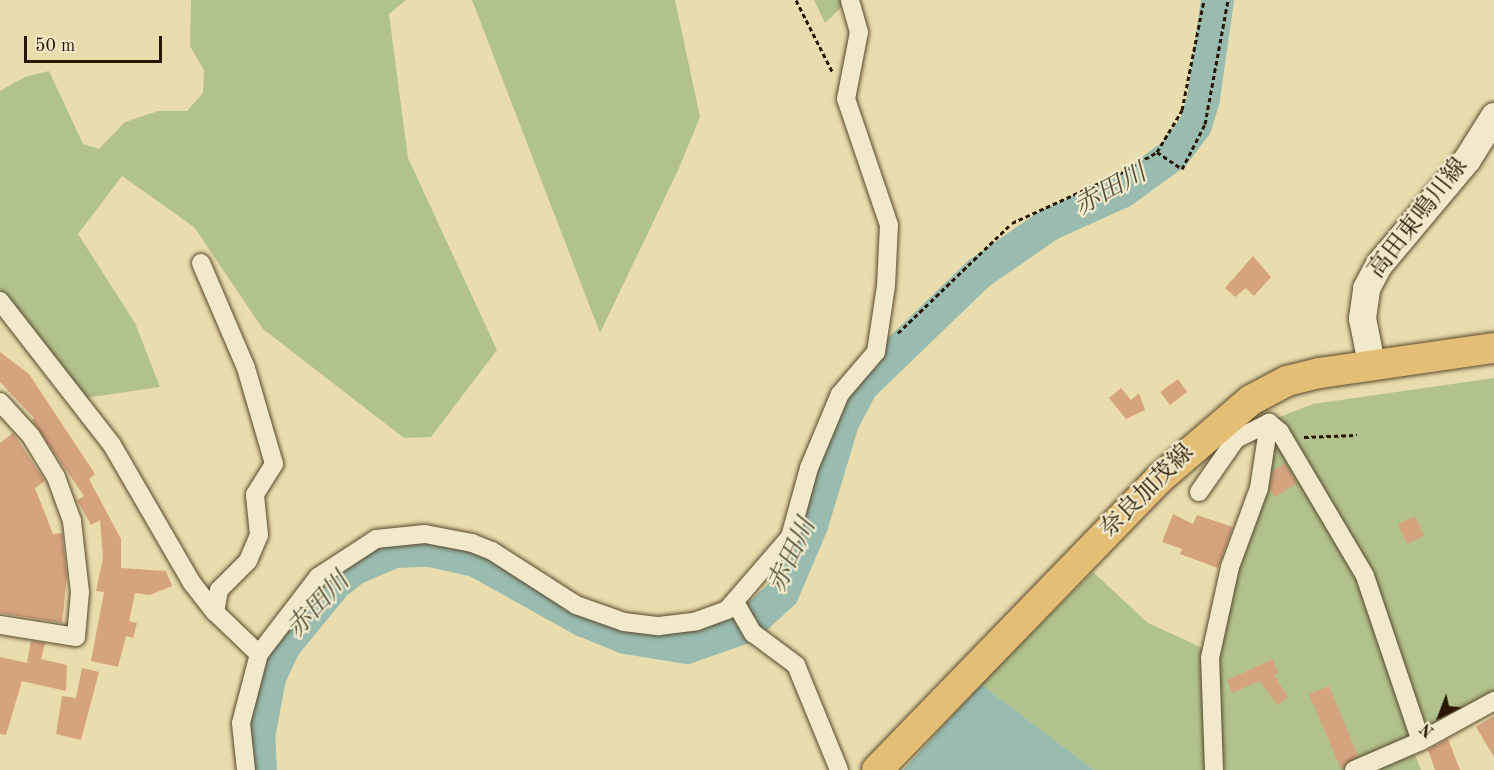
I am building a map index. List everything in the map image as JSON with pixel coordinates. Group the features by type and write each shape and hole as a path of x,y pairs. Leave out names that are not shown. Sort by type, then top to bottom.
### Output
{"main road":[{"name":"高田東鳴川線","path":"1371,363 1362,318 1366,288 1379,264 1467,159 1494,116"},
{"name":"奈良加茂線","path":"877,770 996,645 1224,434 1251,399 1287,381 1371,363 1494,348"}],"street":[{"path":"246,770 242,723 259,654 318,577 361,546 394,535 425,534 472,543 492,551 576,605 624,622 659,626 697,621 736,604 790,537 809,468 840,394 876,352 886,286 889,225 846,99 859,32 850,0"},
{"path":"201,263 246,368 274,464 255,495 259,535 248,561 219,590 215,612"},
{"path":"0,301 112,445 192,584 215,612 259,654"},
{"path":"0,402 31,436 60,488 77,544 80,592 76,637 0,625"},
{"path":"1199,492 1224,434 1269,423"},
{"path":"1269,423 1284,440 1365,576 1422,741"},
{"path":"1214,770 1210,658 1230,567 1259,488 1269,423"},
{"path":"736,604 751,628 796,665 839,770"},
{"path":"1354,770 1422,741 1494,701"}],"path":[{"path":"796,0 846,99"},
{"path":"876,352 1012,223 1119,174 1157,152 1182,110 1204,0"},
{"path":"1157,152 1182,170 1205,124 1228,0"},
{"path":"1284,440 1323,434 1357,435"}],"green space":[{"path":"191,0 406,0 389,14 408,158 497,350 431,437 404,438 263,329 194,227 122,176 78,234 135,323 160,387 85,398 0,290 0,91 25,77 49,71 83,144 99,149 125,122 158,111 187,111 203,93 204,70 190,46"},
{"path":"472,0 675,0 700,117 679,168 600,333"},
{"path":"814,0 849,0 825,23"},
{"path":"1494,378 1494,698 1423,736 1413,698 1292,437 1277,418 1313,404"},
{"path":"1279,443 1360,578 1415,738 1344,770 1216,770 1214,654 1272,446"},
{"path":"1093,572 1148,623 1207,650 1209,770 1094,770 981,684"},
{"path":"1413,750 1421,770 1367,770"}],"water":[{"path":"981,684 1094,770 903,770"}],"building":[{"path":"1253,256 1271,277 1254,296 1246,288 1235,297 1225,288"},
{"path":"0,352 29,374 95,474 89,479 121,539 121,568 166,571 172,586 150,595 135,593 129,621 137,623 133,638 126,636 118,667 91,661 104,592 96,591 103,558 100,520 91,525 77,500 84,496 32,420 34,418 0,382"},
{"path":"1178,379 1187,392 1170,405 1160,392"},
{"path":"1121,388 1131,400 1139,393 1145,410 1126,419 1109,398"},
{"path":"13,433 45,481 35,488 53,534 62,533 67,576 62,623 0,613 0,443"},
{"path":"1285,463 1297,483 1275,497 1270,489 1273,471"},
{"path":"1173,514 1193,524 1197,515 1233,527 1218,568 1180,554 1182,549 1162,542"},
{"path":"1415,516 1424,536 1407,544 1398,524"},
{"path":"31,641 45,643 41,659 67,665 66,691 22,681 6,735 0,734 0,657 27,663"},
{"path":"1273,659 1278,673 1274,675 1288,697 1277,705 1260,681 1232,693 1227,680"},
{"path":"82,668 99,672 81,740 56,734 62,696 76,698"},
{"path":"1329,686 1358,756 1341,769 1309,694"},
{"path":"1494,716 1494,757 1476,727"},
{"path":"1448,739 1460,770 1435,770 1428,750"}],"waterway":[{"name":"赤田川","path":"260,770 258,737 269,677 284,645 335,583 354,568 394,551 429,550 475,560 583,620 625,637 686,647 746,626 782,593 811,525 842,422 861,386 978,273 1049,224 1122,191 1173,154 1195,125 1203,98 1217,0"}]}
